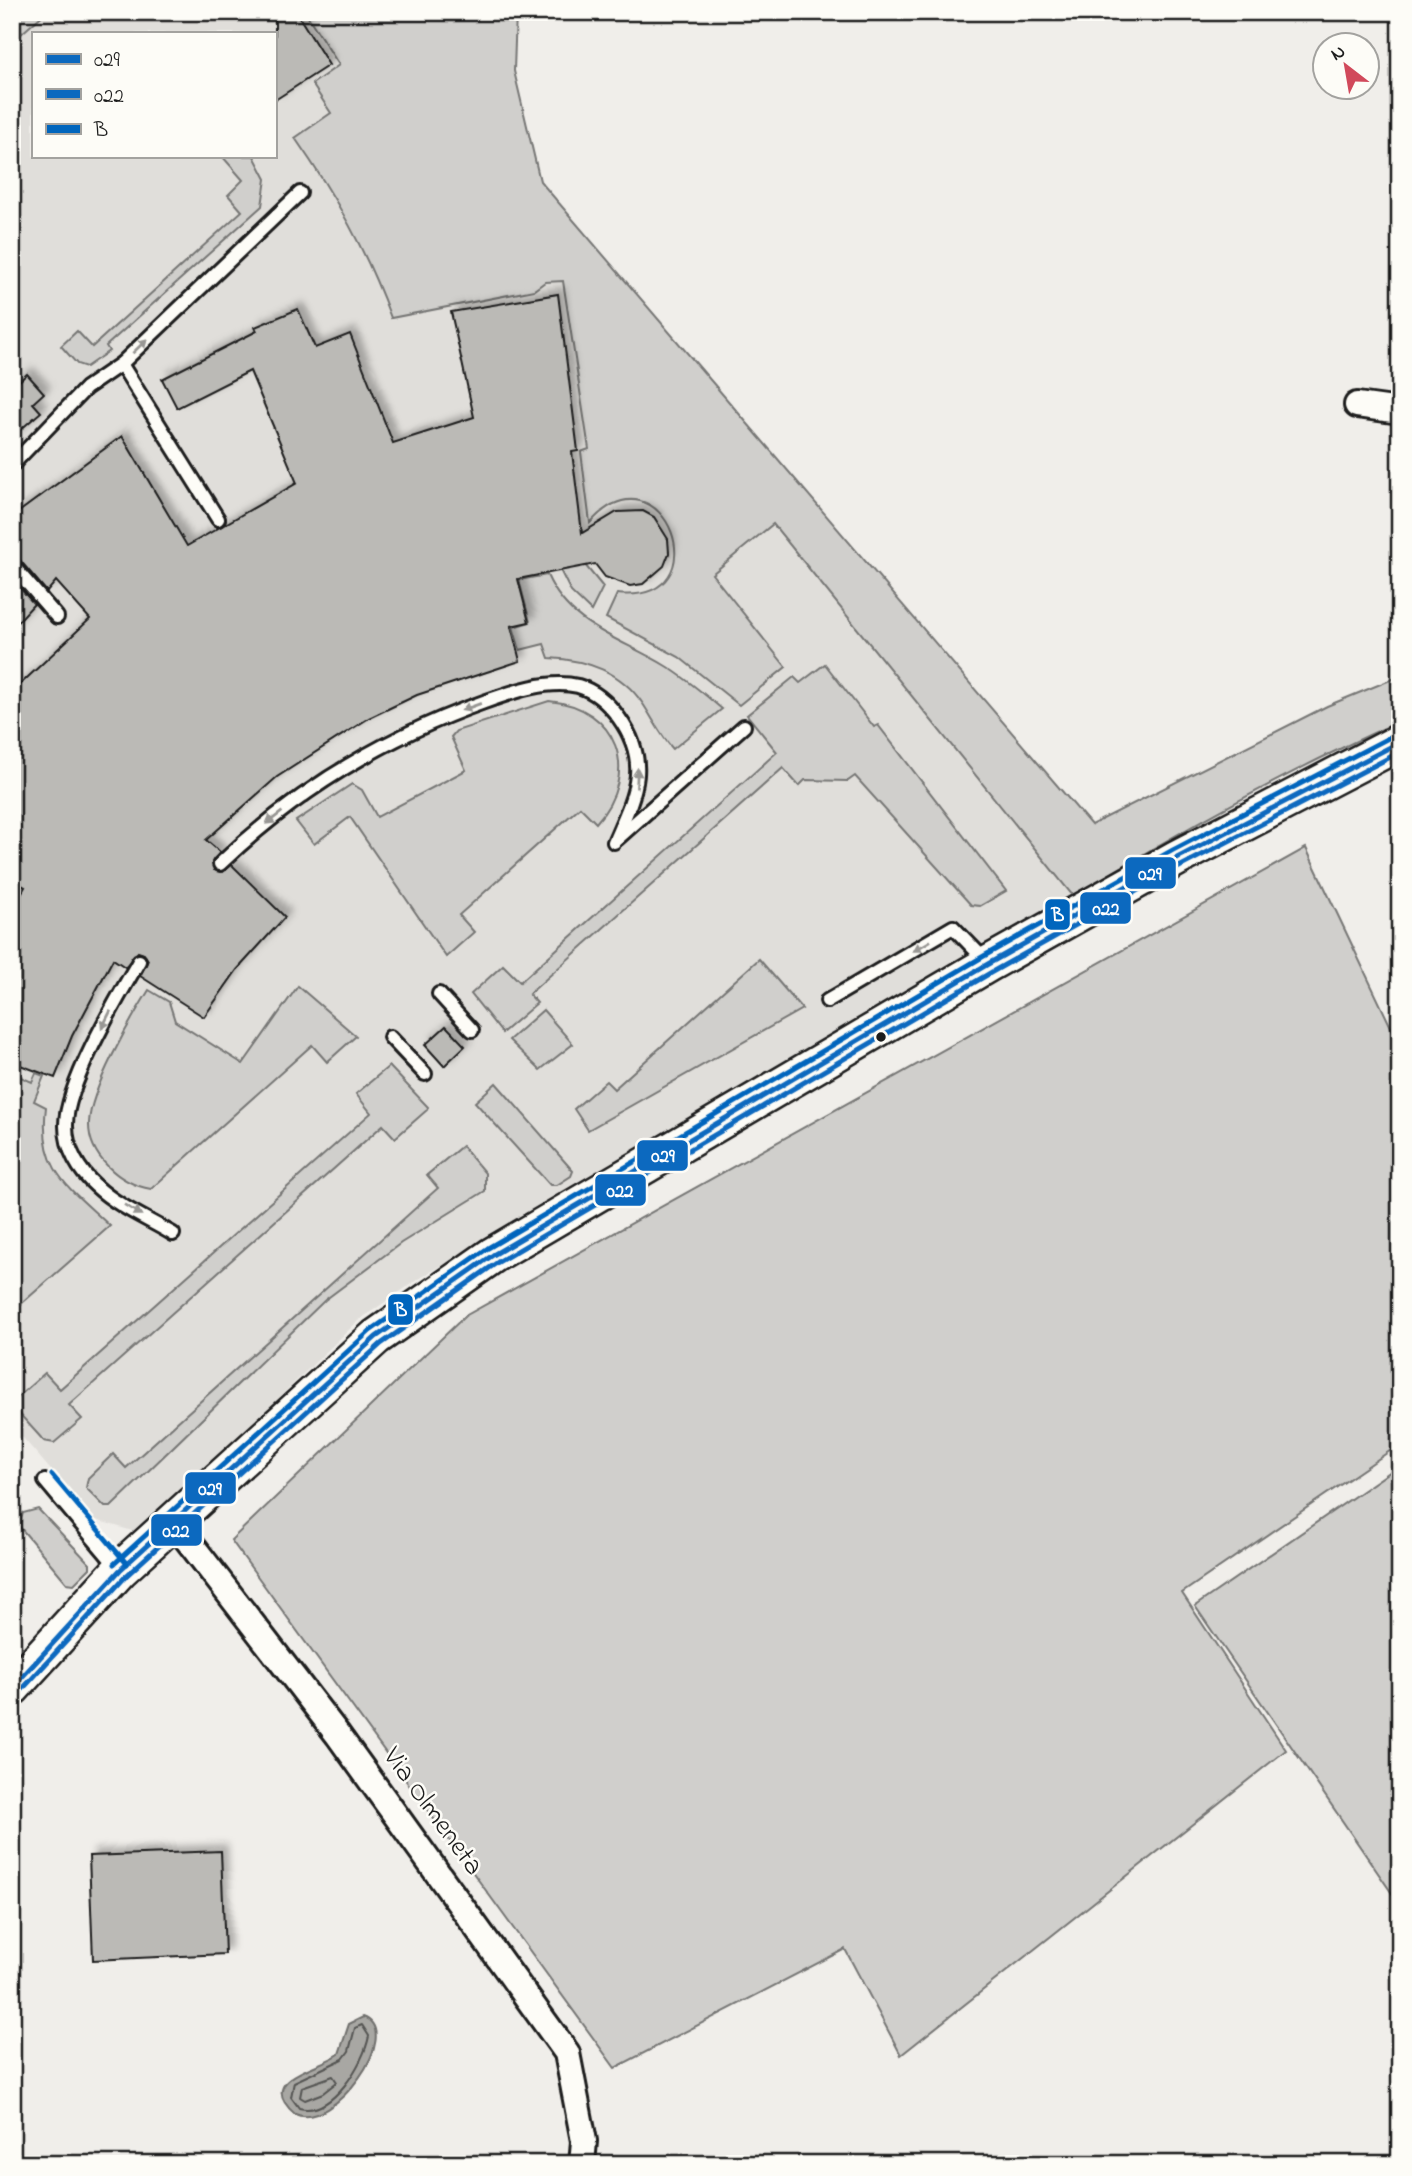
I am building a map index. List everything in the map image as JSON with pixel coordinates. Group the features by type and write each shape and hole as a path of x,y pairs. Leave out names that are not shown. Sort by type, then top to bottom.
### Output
{"street":[{"path":"1357,405 1400,411"},
{"path":"12,1688 120,1570 376,1337 492,1255 988,964 1177,858 1400,742"},
{"name":"Via Olmeneta","path":"173,1521 362,1768 567,2053 584,2141 582,2164"}],"lane":[{"path":"12,465 86,388 121,364 300,193"},
{"path":"121,364 218,519"},
{"path":"12,565 57,617"},
{"path":"220,864 304,795 391,740 505,694 558,685 579,687 598,696 622,722 634,746 638,777 636,793 614,842 744,726"},
{"path":"827,1001 953,927 988,964"},
{"path":"139,961 93,1045 67,1112 67,1137 78,1166 94,1185 173,1234"},
{"path":"439,994 472,1030"},
{"path":"390,1037 425,1074"},
{"path":"45,1481 120,1570"}],"shaded area":[{"path":"12,12 356,12 1073,896 417,1280 359,1320 139,1533 93,1519 12,1425"},
{"path":"17,12 46,12 12,42 12,17"},
{"path":"305,12 516,12 514,71 540,181 1091,825 1327,706 1400,676 1400,721 1233,803 1073,896 773,524 712,574 786,667 739,705 679,657 606,618 617,594 650,591 669,576 675,555 671,532 659,512 640,501 617,503 590,523 581,452 589,449 563,281 545,282 534,290 391,318 349,225 295,138 331,113 312,84 339,65"},
{"path":"224,158 255,158 266,179 262,206 106,346 109,351 86,367 77,364 61,346 77,331 92,347 242,211 228,195 243,180"},
{"path":"585,565 603,587 591,611 571,592 560,570"},
{"path":"547,575 557,593 583,619 673,671 722,709 673,749 643,704 614,675 577,661 549,658 544,644 520,650 513,627 530,622 519,580"},
{"path":"825,664 874,727 878,725 1006,891 980,906 971,905 855,776 848,781 805,780 799,786 783,768 529,994 537,1003 502,1033 471,994 503,965 520,982 777,752 747,715 794,677 800,683"},
{"path":"549,701 573,706 592,716 606,729 615,745 619,764 617,784 610,804 596,823 580,807 459,915 474,932 446,957 350,817 314,844 296,821 352,784 362,790 377,817 466,770 451,737 456,731"},
{"path":"1306,848 1400,1046 1400,1444 1182,1593 1286,1750 901,2055 845,1949 615,2068 231,1540 465,1316"},
{"path":"759,959 802,1009 588,1130 574,1109 606,1081 614,1089"},
{"path":"298,986 356,1036 327,1062 312,1045 151,1189 128,1181 108,1166 94,1147 90,1135 91,1109 113,1055 149,990 169,1002 175,1021 243,1064"},
{"path":"543,1010 573,1044 540,1070 509,1040"},
{"path":"389,1066 428,1107 427,1110 395,1138 383,1125 69,1405 82,1419 54,1443 44,1441 16,1410 14,1404 19,1396 45,1373 60,1389 371,1113 356,1094"},
{"path":"36,1073 44,1076 34,1101 46,1107 45,1129 52,1162 70,1188 110,1226 12,1312 12,1081 16,1075 32,1082"},
{"path":"496,1083 573,1171 571,1176 557,1185 550,1185 475,1102"},
{"path":"462,1146 485,1173 485,1191 401,1243 325,1300 111,1507 105,1507 86,1488 88,1478 113,1454 126,1468 438,1188 427,1175"},
{"path":"1400,1465 1400,1905 1195,1606"},
{"path":"38,1509 90,1564 90,1568 74,1584 67,1583 19,1526 23,1513"}],"water":[{"path":"363,2017 374,2026 375,2041 370,2059 359,2078 328,2109 311,2116 295,2114 284,2102 282,2092 285,2083 339,2054 349,2024"}],"building":[{"path":"275,12 296,12 329,65 276,99 276,32"},
{"path":"558,294 578,451 572,452 582,533 617,512 643,511 654,517 668,539 669,553 664,566 643,584 630,586 605,577 595,564 518,579 529,622 511,626 520,661 417,695 369,718 277,777 206,840 220,852 212,862 214,870 223,872 232,865 285,917 237,970 204,1017 140,976 148,960 144,954 138,952 125,967 113,959 72,1036 55,1078 12,1062 12,909 25,887 12,880 12,692 90,619 56,581 47,592 19,559 12,556 12,517 122,436 187,546 297,483 250,371 177,408 162,379 257,331 255,327 298,309 315,348 350,334 393,443 474,417 451,312"},
{"path":"27,374 44,393 33,403 41,412 12,437 12,380 16,384"},
{"path":"12,579 34,604 12,628"},
{"path":"446,1026 465,1046 444,1066 425,1045"},
{"path":"221,1851 225,1954 93,1960 89,1856"}],"transit line":[{"name":"B","path":"114,1564 370,1331 488,1248 984,956 1173,850 1396,734"},
{"name":"029","path":"12,1688 120,1570 376,1337 493,1255 988,964 1177,858 1400,742"},
{"name":"022","path":"18,1694 126,1576 381,1344 498,1262 992,972 1181,866 1400,752"},
{"name":"B","path":"52,1475 127,1564"}]}
